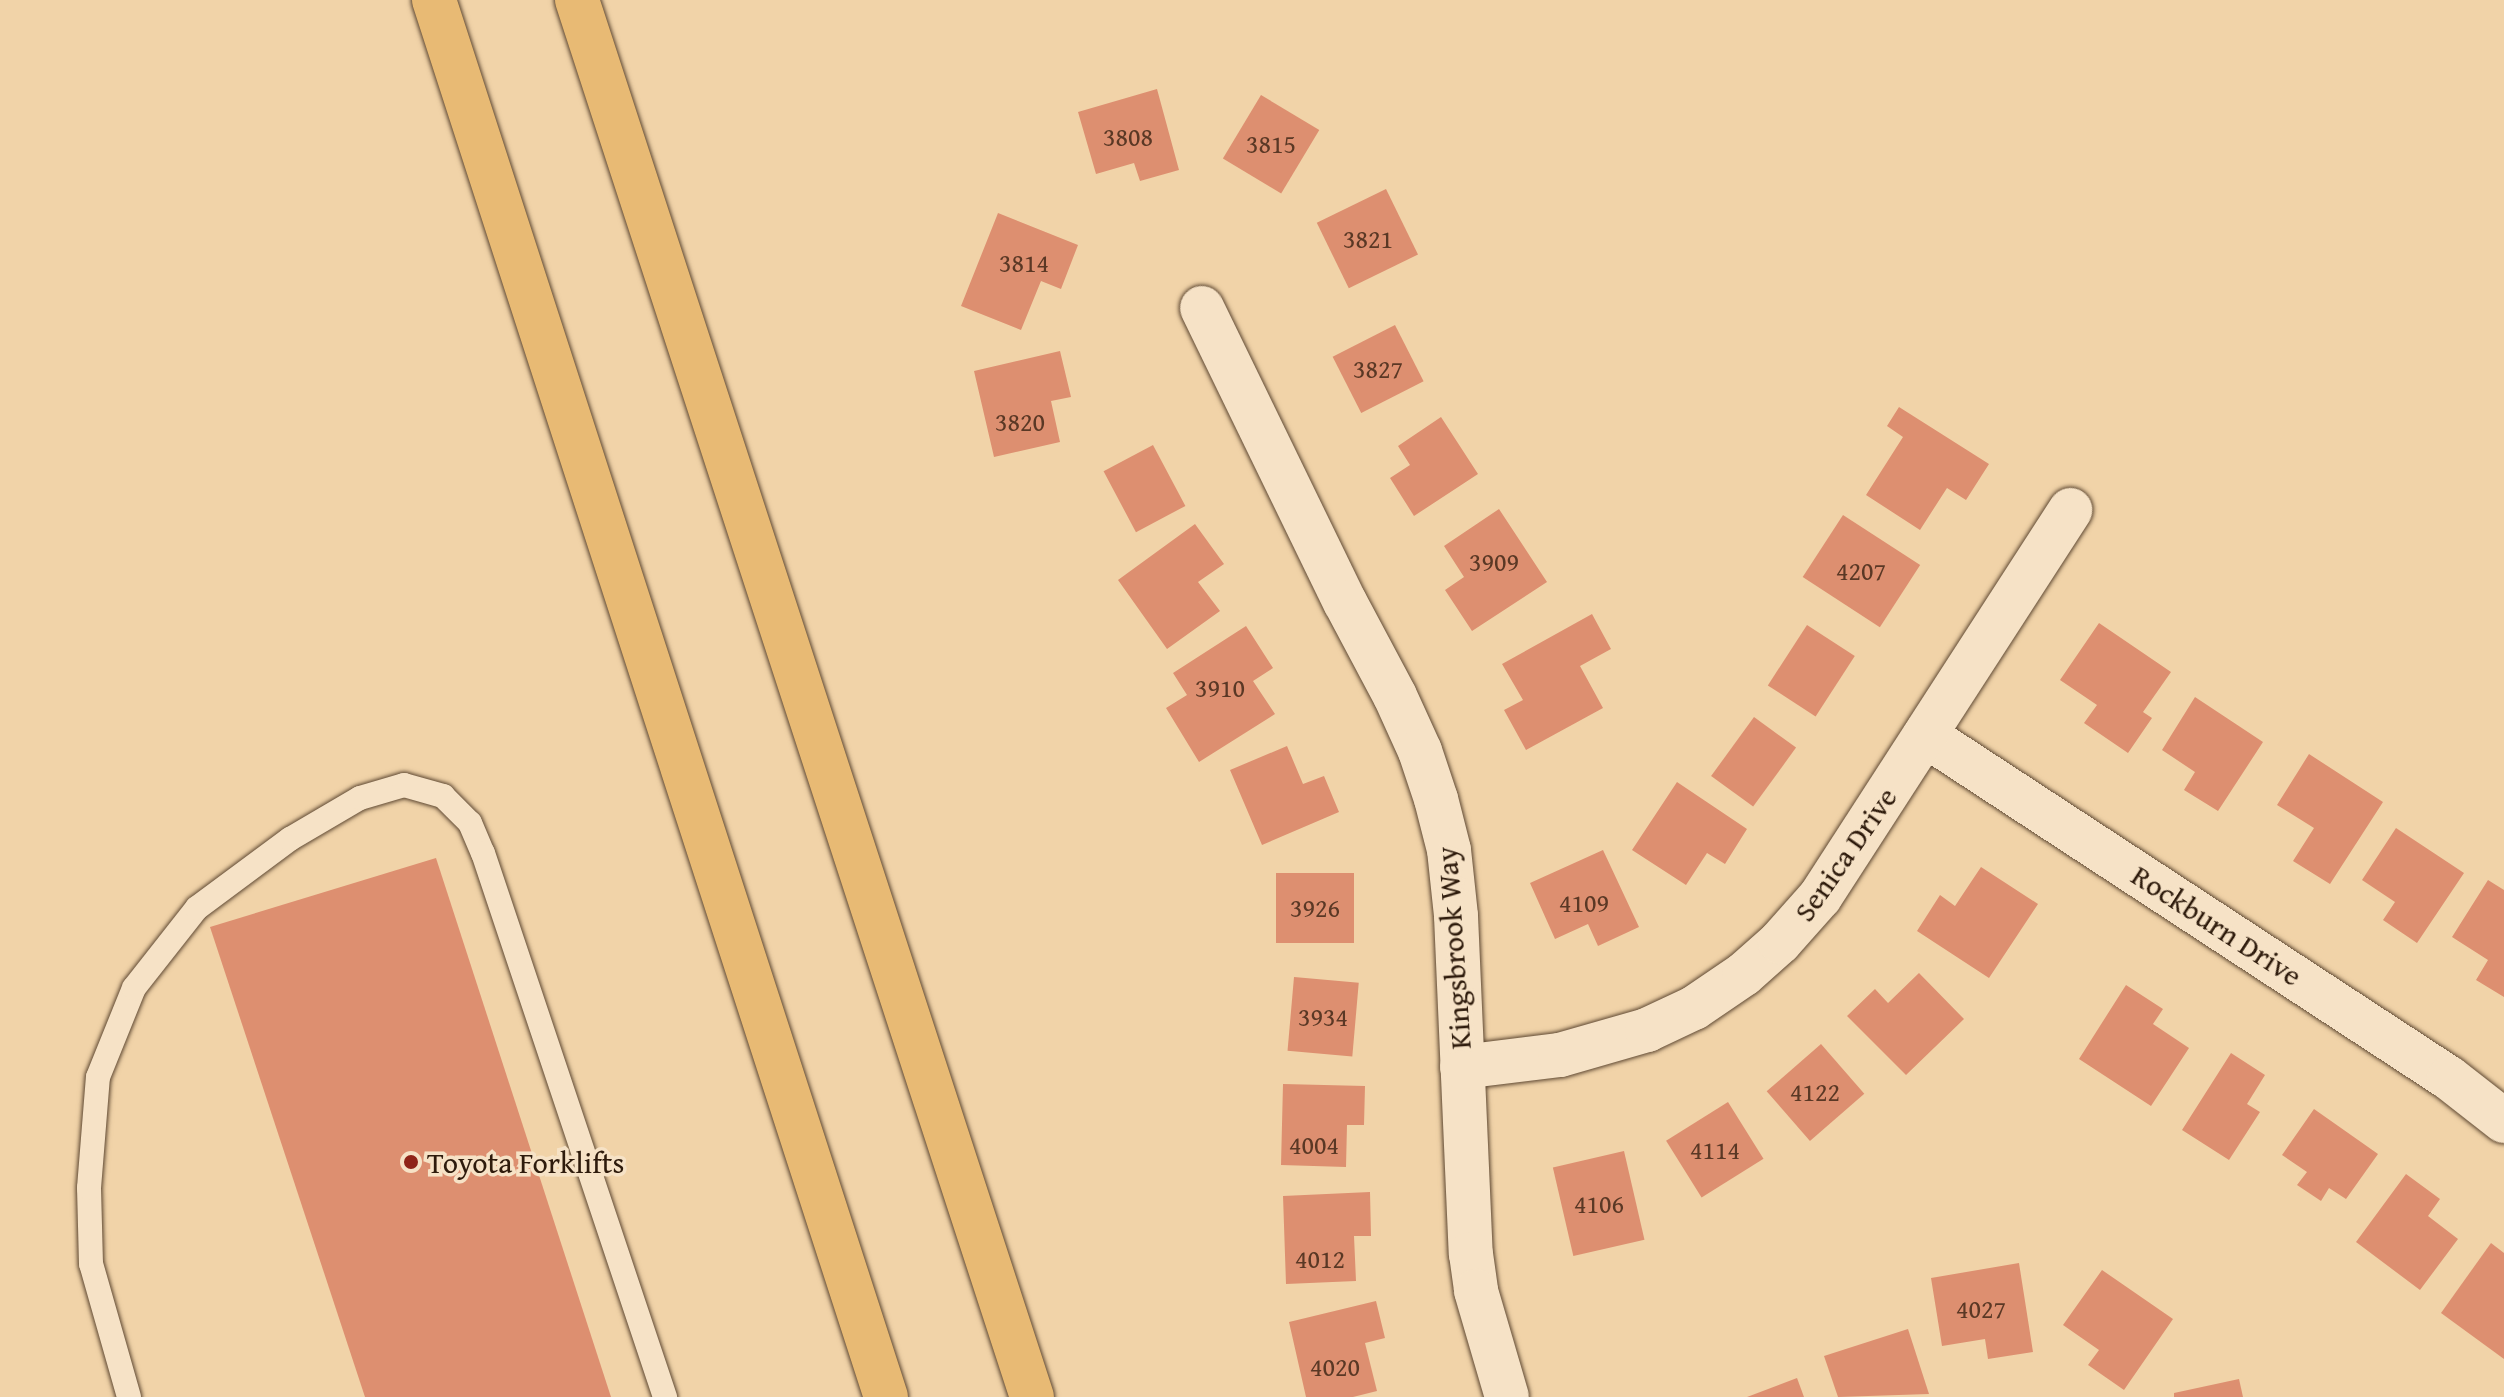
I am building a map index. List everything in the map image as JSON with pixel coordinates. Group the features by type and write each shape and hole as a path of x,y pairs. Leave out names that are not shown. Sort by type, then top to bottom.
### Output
{"highway":[{"path":"434,0 886,1397"},
{"path":"577,0 1032,1397"}],"street":[{"name":"Kingsbrook Way","path":"1202,308 1420,751 1449,850 1456,916 1466,1195 1476,1291 1507,1397"},
{"name":"Senica Drive","path":"1462,1067 1560,1055 1647,1030 1694,1008 1744,974 1780,942 1820,897 2070,510"},
{"name":"Rockburn Drive","path":"1925,735 2449,1078 2504,1121"}],"lane":[{"path":"124,1395 91,1264 89,1188 98,1077 134,988 197,908 290,839 360,798 404,785 443,796 470,823 483,853 665,1397"}],"building":[{"path":"1157,89 1179,170 1140,181 1134,163 1096,174 1078,112"},
{"path":"1261,95 1319,130 1281,193 1223,158"},
{"path":"1386,189 1418,255 1349,288 1317,223"},
{"path":"998,213 1078,245 1061,289 1041,281 1021,330 961,306"},
{"path":"1395,325 1424,381 1361,413 1333,357"},
{"path":"1060,351 1071,397 1051,401 1060,442 994,457 974,371"},
{"path":"1899,407 1989,464 1966,500 1947,488 1920,530 1866,495 1903,437 1887,426"},
{"path":"1441,417 1478,474 1414,516 1390,478 1410,465 1398,446"},
{"path":"1153,445 1185,506 1136,532 1104,471"},
{"path":"1499,509 1547,582 1472,631 1445,590 1464,577 1444,546"},
{"path":"1843,515 1920,565 1880,627 1803,577"},
{"path":"1195,524 1224,564 1198,582 1220,611 1167,649 1118,580"},
{"path":"1592,614 1611,649 1580,666 1603,708 1526,750 1504,710 1523,700 1502,664"},
{"path":"2099,623 2171,672 2143,712 2152,718 2128,753 2084,723 2097,705 2060,680"},
{"path":"1807,625 1855,656 1816,716 1768,685"},
{"path":"1246,626 1273,668 1253,681 1275,714 1199,762 1166,708 1187,695 1173,673"},
{"path":"2195,697 2263,742 2218,811 2184,790 2195,772 2162,750"},
{"path":"1754,717 1796,748 1753,807 1711,776"},
{"path":"1287,746 1303,784 1324,776 1339,812 1262,845 1230,770"},
{"path":"2309,754 2383,802 2330,884 2293,861 2314,828 2277,805"},
{"path":"1677,782 1747,829 1725,864 1707,853 1686,885 1632,850"},
{"path":"2396,828 2464,873 2417,943 2383,920 2395,902 2362,880"},
{"path":"1603,850 1639,927 1598,946 1588,924 1555,939 1530,883"},
{"name":"Toyota Forklifts","path":"436,858 611,1397 365,1397 210,927"},
{"path":"1981,867 2038,904 1989,978 1917,931 1940,895 1955,906"},
{"path":"1276,873 1354,873 1354,943 1276,943"},
{"path":"2488,880 2504,890 2504,997 2476,980 2488,960 2452,937"},
{"path":"1919,973 1964,1019 1906,1075 1847,1016 1875,989 1888,1003"},
{"path":"1294,977 1359,983 1352,1056 1288,1051"},
{"path":"2126,985 2163,1009 2153,1024 2189,1048 2151,1106 2079,1059"},
{"path":"1821,1044 1864,1094 1810,1141 1767,1091"},
{"path":"2231,1053 2265,1075 2247,1104 2260,1112 2229,1160 2182,1130"},
{"path":"1283,1084 1365,1086 1364,1125 1347,1125 1346,1167 1281,1165"},
{"path":"1728,1102 1764,1159 1702,1198 1666,1141"},
{"path":"2314,1109 2378,1154 2346,1199 2329,1188 2321,1201 2297,1185 2307,1172 2282,1155"},
{"path":"1624,1151 1644,1240 1573,1256 1553,1167"},
{"path":"2406,1174 2440,1199 2428,1216 2458,1239 2420,1290 2356,1242"},
{"path":"1370,1192 1371,1236 1354,1236 1356,1281 1286,1284 1283,1196"},
{"path":"2491,1243 2504,1253 2504,1359 2441,1313"},
{"path":"2019,1263 2033,1352 1988,1359 1985,1339 1942,1346 1931,1278"},
{"path":"2102,1270 2173,1319 2124,1390 2088,1365 2099,1350 2063,1325"},
{"path":"1376,1301 1385,1338 1365,1343 1377,1391 1353,1397 1306,1397 1289,1322"},
{"path":"1908,1329 1929,1394 1838,1397 1824,1356"},
{"path":"1797,1378 1804,1397 1747,1397"},
{"path":"2239,1379 2243,1397 2174,1397 2174,1393"}],"place":[{"name":"Toyota Forklifts","path":"411,1162"}]}
